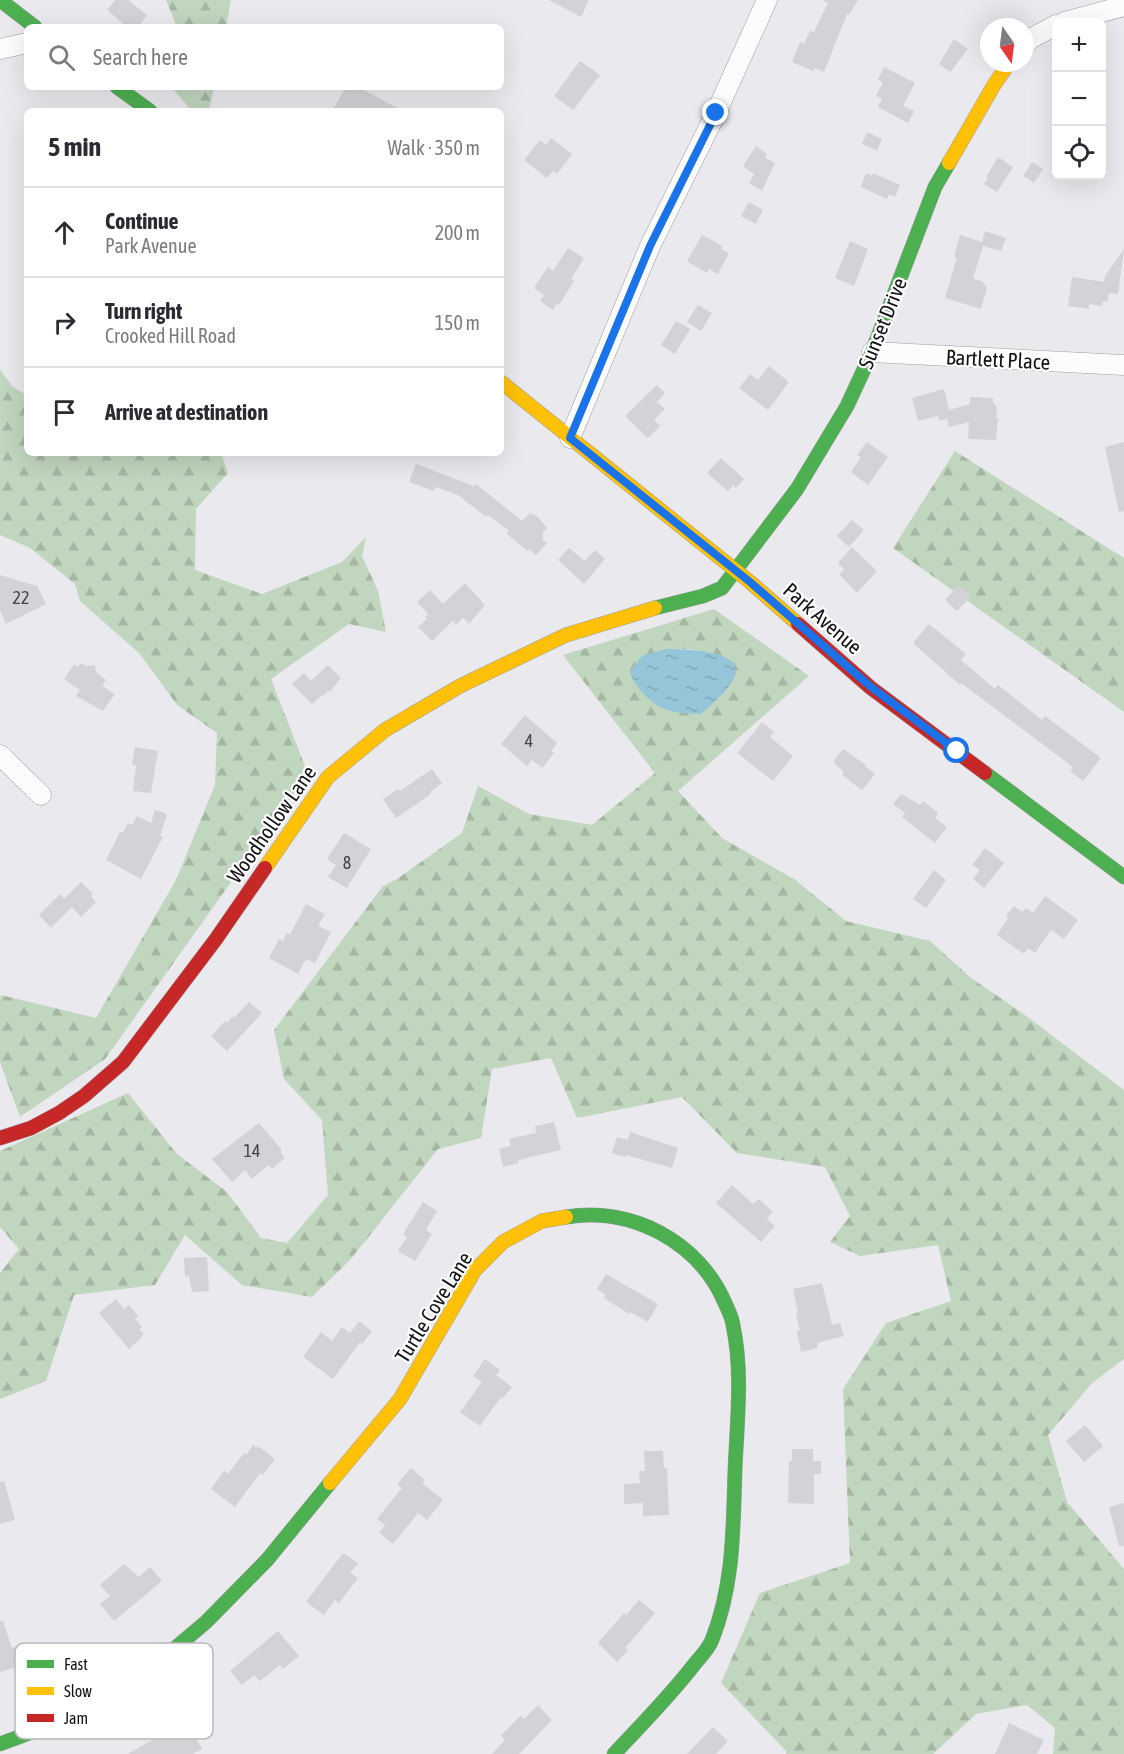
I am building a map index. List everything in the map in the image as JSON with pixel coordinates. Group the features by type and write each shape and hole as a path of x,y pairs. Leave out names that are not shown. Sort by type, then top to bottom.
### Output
{"street":[{"path":"570,438 650,246 711,123 767,0"},
{"path":"1080,18 1124,6"},
{"path":"3,9 30,24"},
{"path":"1034,37 1052,27"},
{"path":"0,49 24,43"},
{"name":"Sunset Drive","path":"735,571 797,489 847,406 872,352 935,187 1003,72"},
{"path":"121,90 146,108"},
{"name":"Bartlett Place","path":"872,352 1124,365"},
{"name":"Park Avenue","path":"504,384 735,571 871,687 1124,878"},
{"name":"Woodhollow Lane","path":"0,1138 32,1128 59,1113 84,1096 123,1062 216,939 328,777 384,730 460,686 566,635 629,615 703,596 722,588 735,571"},
{"path":"0,755 41,795"},
{"name":"Turtle Cove Lane","path":"182,1643 207,1622 267,1560 400,1399 475,1270 503,1242 542,1221 584,1214 621,1218 657,1230 692,1253 718,1287 733,1322 739,1365 733,1540 728,1591 711,1644 671,1694 614,1754"},
{"name":"Turtle Cove Lane","path":"0,1744 15,1738"}],"green space":[{"path":"166,0 231,0 227,24 176,24"},
{"path":"174,90 213,90 210,108 189,108"},
{"path":"0,370 13,387 24,393 24,456 222,456 228,473 196,509 195,570 262,594 342,562 366,537 362,556 378,591 386,632 349,624 271,679 308,774 105,1059 20,1117 0,1062 1,995 96,1018 176,880 215,785 217,733 177,705 140,654 80,601 75,584 30,548 0,535"},
{"path":"955,451 1124,558 1124,712 893,548"},
{"path":"714,609 809,676 678,791 722,838 794,879 846,921 930,941 970,977 1025,1015 1124,1090 1124,1359 1092,1383 1048,1435 1067,1502 1124,1569 1124,1754 1053,1754 1055,1728 1027,1705 976,1714 933,1754 786,1754 786,1751 721,1683 760,1593 850,1563 843,1389 886,1323 951,1301 938,1245 860,1256 830,1242 850,1216 825,1167 737,1153 682,1097 577,1118 551,1058 492,1069 481,1138 438,1149 351,1259 312,1297 242,1285 185,1235 155,1285 74,1295 46,1381 0,1399 0,1273 19,1249 0,1227 0,1151 128,1093 177,1154 227,1192 261,1238 287,1243 328,1195 322,1120 284,1079 274,1030 383,886 397,879 462,833 478,786 529,814 592,825 655,773 563,655","holes":["665,649 689,649 716,654 735,677 726,688"]}],"water":[{"path":"665,649 709,652 730,660 735,667 733,681 701,714 678,713 664,709 646,696 630,672 642,656"}],"building":[{"path":"115,0 128,0 147,15 140,24 123,24 107,10"},
{"path":"549,0 589,0 581,17"},
{"path":"822,0 858,0 849,15 847,14 824,72 815,68 813,71 792,62 800,42 804,44 810,31 814,32 828,3"},
{"path":"954,39 968,49 950,72 939,64"},
{"path":"580,61 600,75 573,110 554,96"},
{"path":"884,67 915,83 903,106 914,111 908,123 878,107 882,98 876,96 883,82 878,80"},
{"path":"344,90 364,90 397,108 334,108"},
{"path":"867,132 882,139 877,151 862,144"},
{"path":"551,138 572,154 557,174 553,171 547,178 524,160 540,140 546,145"},
{"path":"756,146 767,154 765,157 775,163 762,191 749,183 754,174 743,166"},
{"path":"998,157 1013,167 997,192 984,184"},
{"path":"1032,162 1043,169 1034,183 1023,176"},
{"path":"866,173 872,176 873,173 900,185 895,197 889,194 887,199 861,187"},
{"path":"749,202 763,210 756,224 741,216"},
{"path":"985,231 1006,238 1001,251 983,246 973,278 983,282 987,288 981,309 945,298 957,258 954,257 960,235 982,242"},
{"path":"702,235 722,246 721,249 729,253 718,274 709,269 707,273 687,261"},
{"path":"850,241 868,249 854,286 835,278"},
{"path":"568,248 584,258 571,279 574,281 559,305 557,303 553,310 540,301 544,295 535,289 535,286 548,267 553,271"},
{"path":"1124,249 1118,294 1109,293 1107,302 1103,301 1102,306 1089,304 1089,309 1068,306 1072,277 1104,282 1105,276"},
{"path":"698,305 712,313 701,331 687,322"},
{"path":"676,321 690,329 675,354 661,345"},
{"path":"769,366 789,382 768,410 739,388 750,374 758,380"},
{"path":"657,385 665,393 657,402 665,409 654,420 660,426 648,438 625,416"},
{"path":"944,389 949,410 970,404 970,397 993,398 993,403 997,407 996,418 998,418 996,440 968,439 969,422 949,427 947,419 939,421 938,416 918,421 912,398"},
{"path":"867,442 888,457 868,485 851,472 861,457 857,455"},
{"path":"1124,442 1124,511 1119,512 1105,447"},
{"path":"721,458 744,479 736,488 733,485 728,491 707,473"},
{"path":"416,464 474,486 476,484 522,521 530,513 537,516 547,528 542,534 544,536 542,539 547,543 536,555 529,549 527,551 507,534 509,531 488,515 486,517 458,495 436,487 434,491 409,482"},
{"path":"852,520 864,530 849,547 837,536"},
{"path":"852,547 877,571 857,593 839,574 844,569 838,563"},
{"path":"569,548 585,561 595,550 605,559 584,584 558,560"},
{"path":"0,575 37,586 46,604 6,624 0,610"},
{"path":"465,583 485,605 469,624 463,618 456,625 453,621 432,641 418,627 427,619 425,617 428,614 417,602 430,590 443,604"},
{"path":"959,585 971,596 957,611 945,600"},
{"path":"929,624 966,654 961,660 995,689 998,685 1042,720 1045,716 1101,758 1083,781 1070,771 1073,767 961,683 960,685 913,643"},
{"path":"81,663 86,666 95,665 96,672 106,680 102,686 115,694 103,711 76,696 80,690 64,679 74,664 78,667"},
{"path":"328,665 341,678 330,692 322,695 312,704 292,684 304,673 311,681"},
{"path":"525,715 557,743 551,751 554,753 542,768 532,760 527,766 501,744"},
{"path":"762,722 774,732 770,737 793,756 773,781 737,753"},
{"path":"135,747 158,751 151,793 133,791 136,765 132,765"},
{"path":"843,749 875,774 862,790 842,775 844,772 833,762"},
{"path":"432,769 442,783 430,792 431,794 396,818 383,799 398,789 400,791"},
{"path":"901,794 920,805 923,801 938,813 935,818 947,827 935,843 902,817 905,813 893,804"},
{"path":"155,810 167,814 160,836 163,837 141,879 106,860 120,832 123,833 128,823 132,825 137,816 151,823"},
{"path":"344,833 371,849 347,888 328,877 336,865 327,859"},
{"path":"985,848 1004,863 984,888 973,879 980,870 972,865"},
{"path":"934,870 946,880 926,908 913,899"},
{"path":"81,882 93,894 91,896 96,902 81,917 72,907 51,928 39,915 60,894 64,899"},
{"path":"1045,896 1078,920 1064,939 1051,930 1035,953 1028,948 1024,954 997,935 1008,918 1006,916 1014,906 1022,912 1026,908 1033,913"},
{"path":"306,904 325,914 318,926 331,932 315,963 306,959 298,974 269,958 279,939 283,941 287,933 290,935"},
{"path":"249,1002 262,1013 227,1051 211,1036 225,1021 227,1023 233,1016 234,1018"},
{"path":"554,1122 561,1150 518,1160 519,1163 503,1167 499,1149 511,1146 509,1139 536,1133 535,1126"},
{"path":"259,1123 281,1149 285,1158 272,1169 269,1165 252,1179 245,1170 232,1182 212,1159"},
{"path":"630,1132 678,1148 672,1168 612,1153 617,1137 628,1140"},
{"path":"732,1185 753,1204 759,1199 773,1212 767,1219 775,1226 761,1242 716,1203"},
{"path":"423,1202 437,1211 426,1230 432,1234 415,1261 398,1251 407,1237 403,1234"},
{"path":"207,1257 209,1291 192,1292 189,1276 185,1277 184,1258"},
{"path":"606,1274 658,1304 648,1322 630,1312 629,1314 604,1298 606,1295 597,1289"},
{"path":"822,1283 832,1325 840,1323 844,1336 817,1343 818,1348 801,1352 797,1331 800,1331 796,1313 798,1313 793,1289"},
{"path":"116,1299 124,1309 129,1305 138,1316 135,1319 142,1327 139,1329 144,1334 129,1349 99,1313"},
{"path":"359,1321 372,1331 362,1344 360,1342 333,1379 303,1357 321,1332 332,1341 342,1327 350,1333"},
{"path":"485,1359 500,1370 496,1375 512,1387 503,1398 501,1397 480,1426 460,1412 482,1382 473,1376"},
{"path":"1085,1425 1103,1446 1084,1462 1066,1441"},
{"path":"253,1445 257,1448 258,1446 275,1459 263,1475 260,1473 235,1507 211,1489 224,1471 228,1474"},
{"path":"792,1449 813,1449 813,1461 821,1461 821,1474 814,1474 814,1504 788,1503 789,1461 792,1461"},
{"path":"644,1451 663,1451 664,1468 667,1468 669,1515 643,1516 643,1503 624,1504 624,1484 640,1483 639,1471 645,1471"},
{"path":"411,1468 425,1480 422,1483 443,1500 427,1520 418,1513 393,1544 379,1533 385,1525 377,1519 402,1488 397,1484"},
{"path":"4,1481 15,1520 0,1524 0,1482"},
{"path":"1124,1503 1124,1546 1119,1546 1109,1507"},
{"path":"343,1553 358,1563 350,1573 358,1578 339,1603 335,1600 324,1615 306,1602"},
{"path":"124,1564 139,1577 150,1567 162,1581 114,1621 100,1604 110,1596 100,1585"},
{"path":"639,1600 655,1613 625,1648 628,1650 617,1662 598,1643 624,1613 626,1615"},
{"path":"0,1621 3,1621 12,1648 15,1647 15,1667 0,1672"},
{"path":"278,1631 299,1656 283,1669 280,1665 260,1681 254,1675 242,1685 230,1671"},
{"path":"538,1705 552,1720 519,1754 492,1754 505,1740 501,1736 521,1715 524,1719"},
{"path":"1009,1723 1044,1740 1037,1754 995,1754"},
{"path":"713,1727 728,1741 716,1754 687,1754"},
{"path":"154,1739 196,1739 202,1749 193,1754 128,1754"}],"traffic: fast":[{"path":"0,0 31,24"},
{"path":"121,90 146,108"},
{"path":"655,608 703,596 722,588 797,489 847,406 872,352 935,187 949,163"},
{"path":"985,773 1124,877"},
{"path":"566,1217 591,1215 615,1217 638,1223 681,1246 713,1281 725,1303 732,1322 738,1361 733,1535 725,1598 719,1619 706,1651 665,1700 614,1754"},
{"path":"181,1643 206,1622 267,1560 330,1483"},
{"path":"0,1744 15,1738"}],"traffic: slow":[{"path":"949,163 1003,72"},
{"path":"504,384 750,582 798,624"},
{"path":"265,868 328,777 385,730 460,686 566,635 655,608"},
{"path":"330,1483 400,1399 475,1270 503,1242 542,1221 566,1217"}],"traffic: jam":[{"path":"798,624 871,688 985,773"},
{"path":"0,1138 31,1128 59,1113 84,1096 123,1062 216,939 265,868"}],"route":[{"path":"716,113 650,246 570,438 750,582 871,687 957,751"}]}
